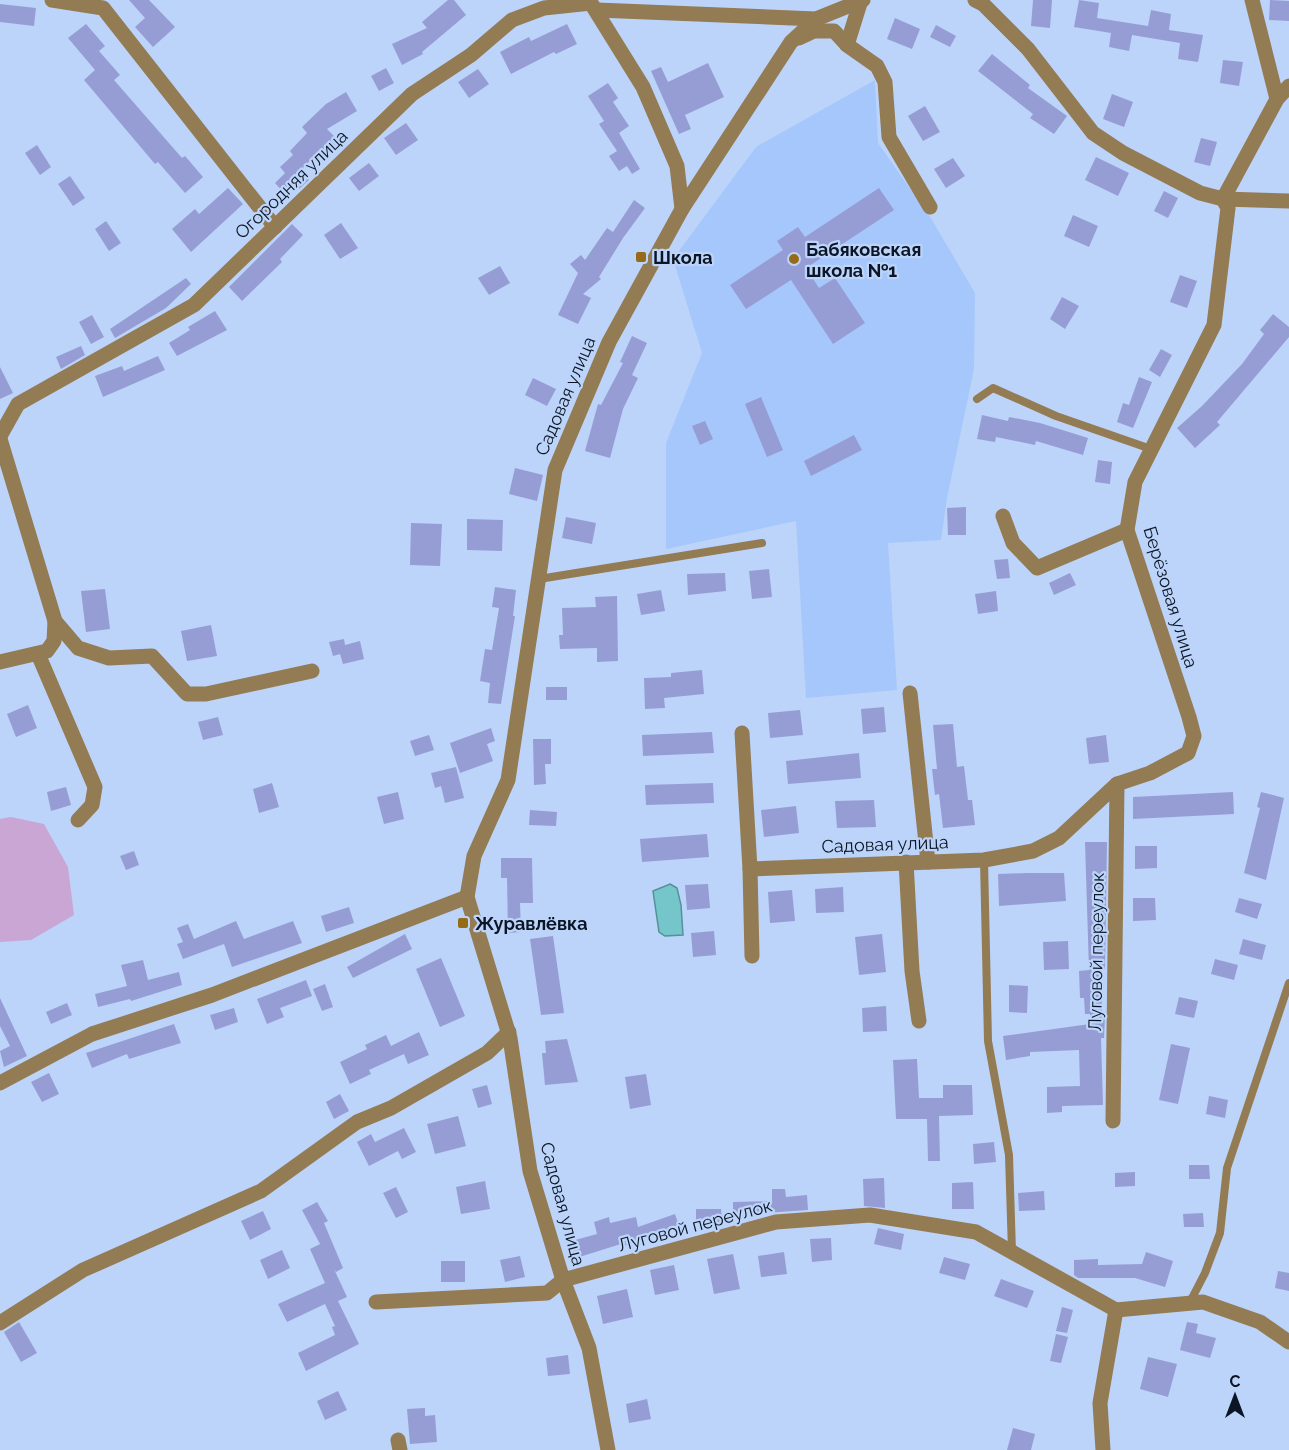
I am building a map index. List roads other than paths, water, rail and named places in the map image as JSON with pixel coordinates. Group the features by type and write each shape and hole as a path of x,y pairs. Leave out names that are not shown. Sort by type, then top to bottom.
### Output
{"street":[{"path":"52,0 103,8 275,226"},
{"path":"816,20 861,0"},
{"path":"847,45 861,0"},
{"path":"975,0 983,4 1028,49 1093,133 1123,153 1200,193 1223,199 1289,201"},
{"path":"1248,0 1277,99"},
{"path":"592,4 643,87 678,166 682,209"},
{"name":"Огородняя улица","path":"0,437 18,404 194,305 412,94 471,55 512,20 544,8 592,4 816,20"},
{"name":"Садовая улица","path":"608,1450 589,1348 563,1280 530,1171 508,1032 467,897 474,856 508,780 555,470 609,342 682,209 791,42 816,20"},
{"path":"791,42 814,31 834,31 847,45 877,66 885,82 889,137 930,207"},
{"path":"1223,199 1277,99 1289,86"},
{"name":"Берёзовая улица","path":"984,860 1033,851 1059,838 1117,784 1175,761 1188,753 1194,736 1127,530 1135,482 1214,325 1228,208 1223,199"},
{"path":"0,437 55,621 54,641 47,651 0,662"},
{"path":"1003,516 1013,543 1037,568 1083,546 1127,530"},
{"path":"55,621 78,648 109,658 152,656 187,694 206,694 312,671"},
{"path":"38,654 95,787 92,805 78,820"},
{"path":"910,693 928,862"},
{"path":"742,733 750,868 752,957"},
{"name":"Луговой переулок","path":"1113,1120 1117,784"},
{"name":"Садовая улица","path":"750,868 984,860"},
{"path":"906,862 912,971 920,1021"},
{"path":"0,1083 92,1034 212,995 467,897"},
{"path":"0,1323 83,1270 261,1191 357,1122 391,1108 487,1053 508,1032"},
{"name":"Луговой переулок","path":"376,1302 546,1293 563,1280 776,1222 870,1215 976,1232 1116,1310"},
{"path":"1103,1450 1100,1402 1116,1310 1203,1302 1260,1322 1289,1342"}],"lane":[{"path":"977,399 993,388 1056,416 1151,449"},
{"path":"539,579 762,543"},
{"path":"984,860 988,1041 1009,1155 1012,1253"},
{"path":"1190,1302 1205,1273 1220,1233 1227,1168 1289,983"}],"place":[{"name":"Школа","path":"641,257"},
{"name":"Бабяковская школа №1","path":"794,259"},
{"name":"Журавлёвка","path":"463,923"}]}
